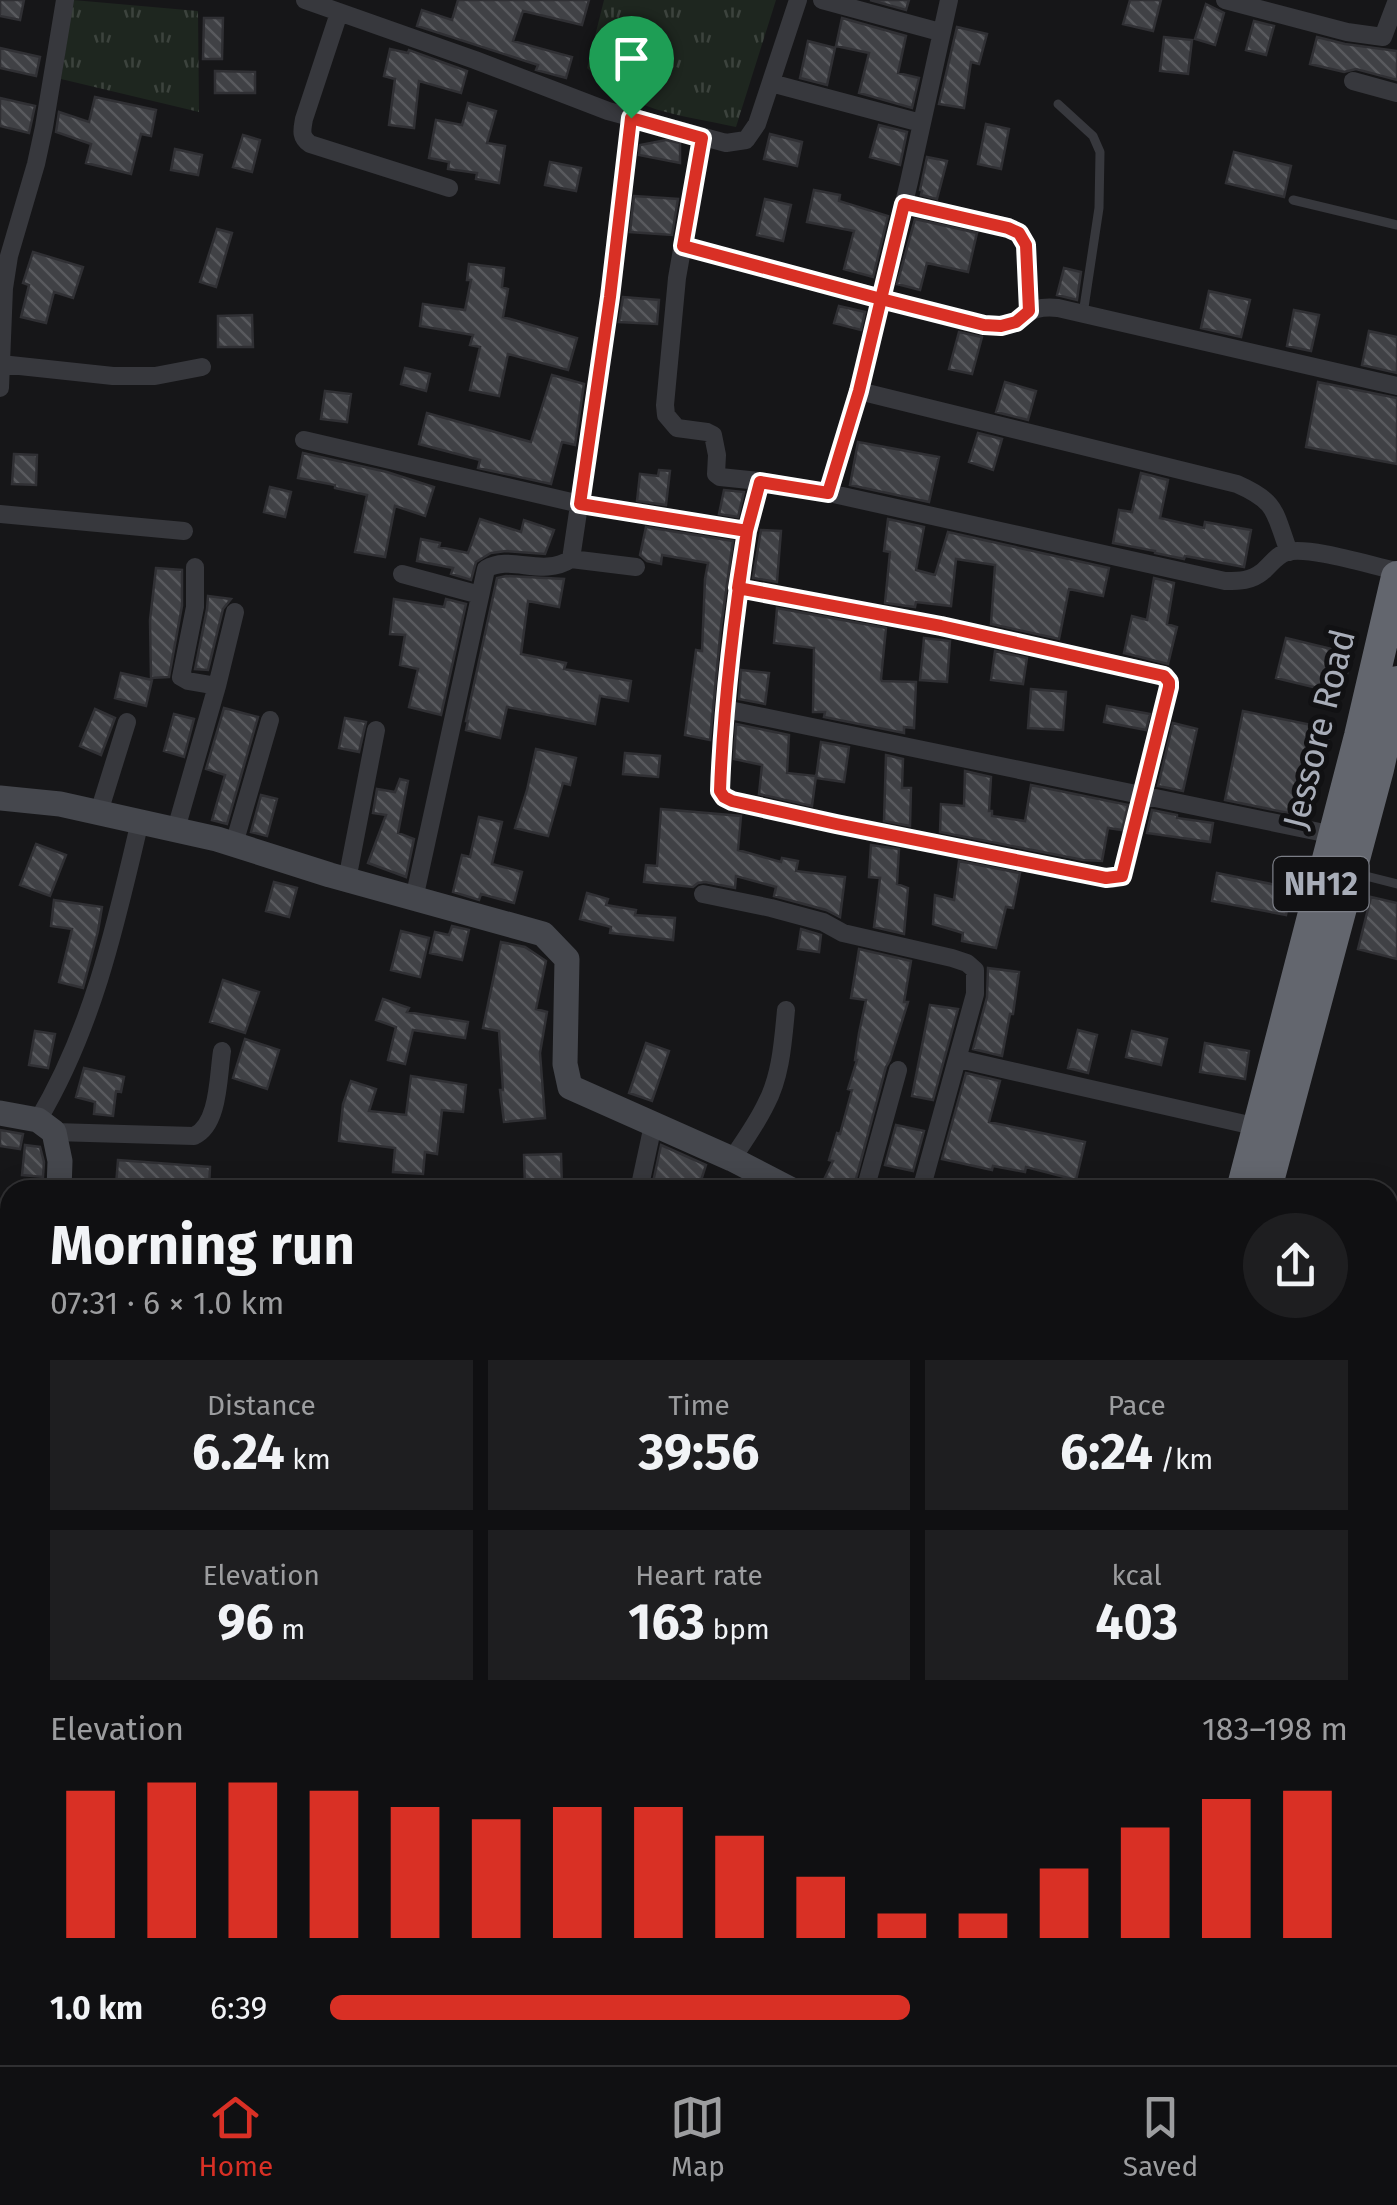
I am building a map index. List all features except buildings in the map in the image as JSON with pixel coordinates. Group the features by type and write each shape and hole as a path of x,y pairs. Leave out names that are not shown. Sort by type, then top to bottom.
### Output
{"highway":[{"name":"Jessore Road","path":"1245,1180 1374,682 1397,574"},
{"name":"Jessore Road","path":"1268,1180 1350,872 1383,770 1397,682"}],"street":[{"path":"0,388 2,288 36,164 65,0"},
{"path":"305,0 608,111 726,143 746,140 757,124 798,0"},
{"path":"822,0 940,32"},
{"path":"828,493 859,391 949,0"},
{"path":"1225,0 1347,32 1382,37 1397,0"},
{"path":"340,13 304,118 305,140 449,188"},
{"path":"1353,81 1397,93"},
{"path":"770,83 921,123"},
{"path":"570,558 610,297 631,118"},
{"path":"702,138 678,278 665,405 666,414 677,428 713,435 716,474 720,478 828,493 1225,582 1246,582 1288,552 1310,552 1397,574"},
{"path":"904,204 1019,233 1026,245 1029,311"},
{"path":"683,246 984,325 1016,322 1043,306 1397,386"},
{"path":"1,364 113,376 155,376 202,366"},
{"path":"859,391 1237,484 1272,504 1288,552"},
{"path":"304,440 580,504 747,531"},
{"path":"738,588 941,626 1164,676 1169,687 1124,874 1116,879 836,824 724,797 720,791 725,709 738,588 760,482"},
{"path":"0,514 184,532"},
{"path":"414,899 486,569 491,565 548,568 570,558 636,567"},
{"path":"195,567 195,607 181,677 188,682 218,686"},
{"path":"402,574 480,595"},
{"path":"176,830 235,612"},
{"path":"725,709 1334,836"},
{"path":"234,844 270,720"},
{"path":"99,812 126,722"},
{"path":"347,880 376,730"},
{"path":"0,798 60,804 234,844 542,934 567,959 565,1064 570,1087 732,1158 772,1180"},
{"path":"59,1180 60,1161 46,1126 115,928 140,821"},
{"path":"703,894 823,922 843,934 967,963 976,970 959,1059 924,1180"},
{"path":"732,1158 774,1086 786,1010"},
{"path":"0,1112 46,1126 194,1136 204,1132 212,1119 222,1051"},
{"path":"959,1059 1258,1128"},
{"path":"868,1180 898,1070"},
{"path":"641,1180 653,1125"}],"lane":[{"path":"1058,104 1092,136 1100,152 1099,208 1083,314"},
{"path":"1293,200 1397,225"},
{"path":"1350,872 1397,884"}],"green space":[{"path":"73,0 198,11 199,112 61,79"},
{"path":"604,0 776,0 736,127 638,103 587,68"}],"route":[{"path":"631,118 580,504 747,531 738,588 725,709 720,791 732,801 836,824 1106,878 1122,876 1169,687 1168,678 941,626 738,588 760,482 828,493 859,391 881,299 984,325 1016,322 1029,311 1026,245 1019,233 904,204 881,299 683,246 702,138 631,118"}]}
